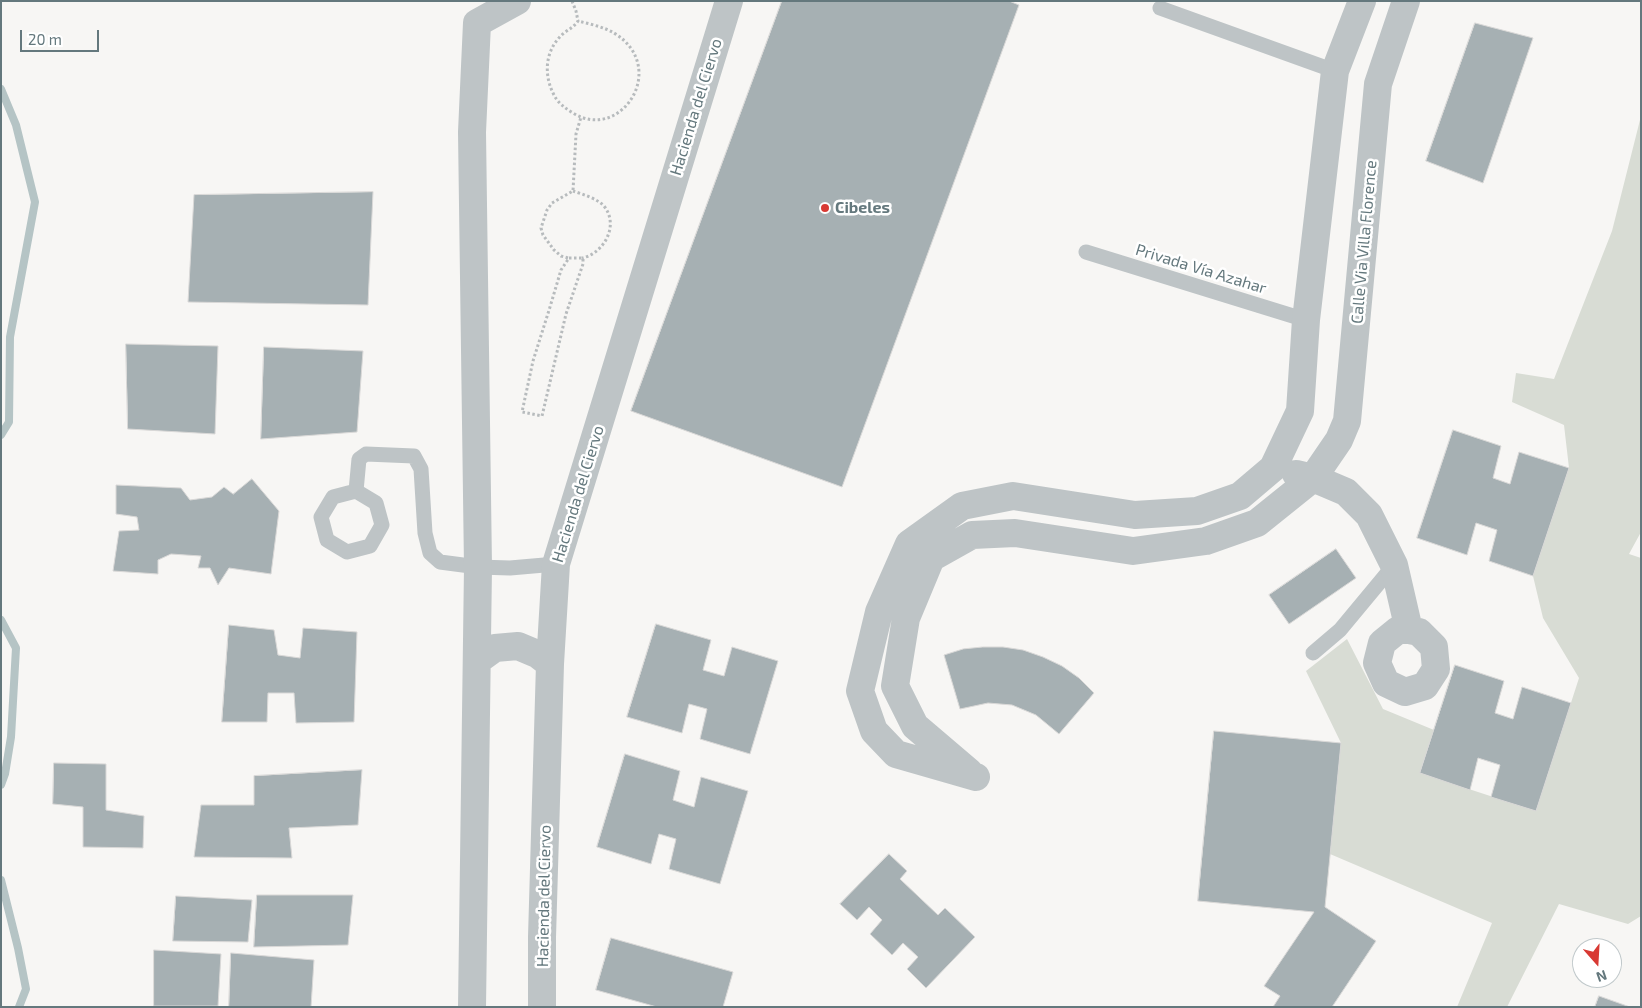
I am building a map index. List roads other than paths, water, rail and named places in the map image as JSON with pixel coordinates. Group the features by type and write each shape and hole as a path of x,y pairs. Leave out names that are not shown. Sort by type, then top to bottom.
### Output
{"street":[{"path":"472,1007 478,567 472,132 477,23 517,1"},
{"name":"Hacienda del Ciervo","path":"542,1007 542,938 550,664 556,564 729,1"},
{"name":"Calle Via Villa Florence","path":"1362,1 1335,71 1306,320 1300,411 1273,468 1240,496 1197,511 1135,515 1012,496 962,506 908,544 879,612 860,691 874,731 896,754 976,777 915,726 896,686 906,618 931,558 972,535 1015,533 1133,551 1206,542 1256,523 1313,478 1339,440 1347,421 1378,84 1406,1"},
{"path":"1273,468 1313,478 1346,492 1369,516 1394,565 1409,630"},
{"path":"477,660 495,648 518,646 538,654 550,664"}],"lane":[{"path":"1160,8 1335,71"},
{"name":"Privada Vía Azahar","path":"1086,252 1306,320"},
{"path":"356,491 359,459 366,454 414,456 422,469 425,533 430,553 440,562 478,567 510,568 556,564"},
{"path":"356,491 376,502 382,525 370,546 347,552 327,540 321,517 333,497 356,491"},
{"path":"1313,653 1340,630 1394,565"}],"waterway":[{"path":"1,89 16,125 35,202 10,337 9,422 1,435"},
{"path":"1,620 16,648 11,737 5,774 1,785"},
{"path":"1,880 26,989 19,1007"}],"place":[{"name":"Cibeles","path":"825,208"}]}
